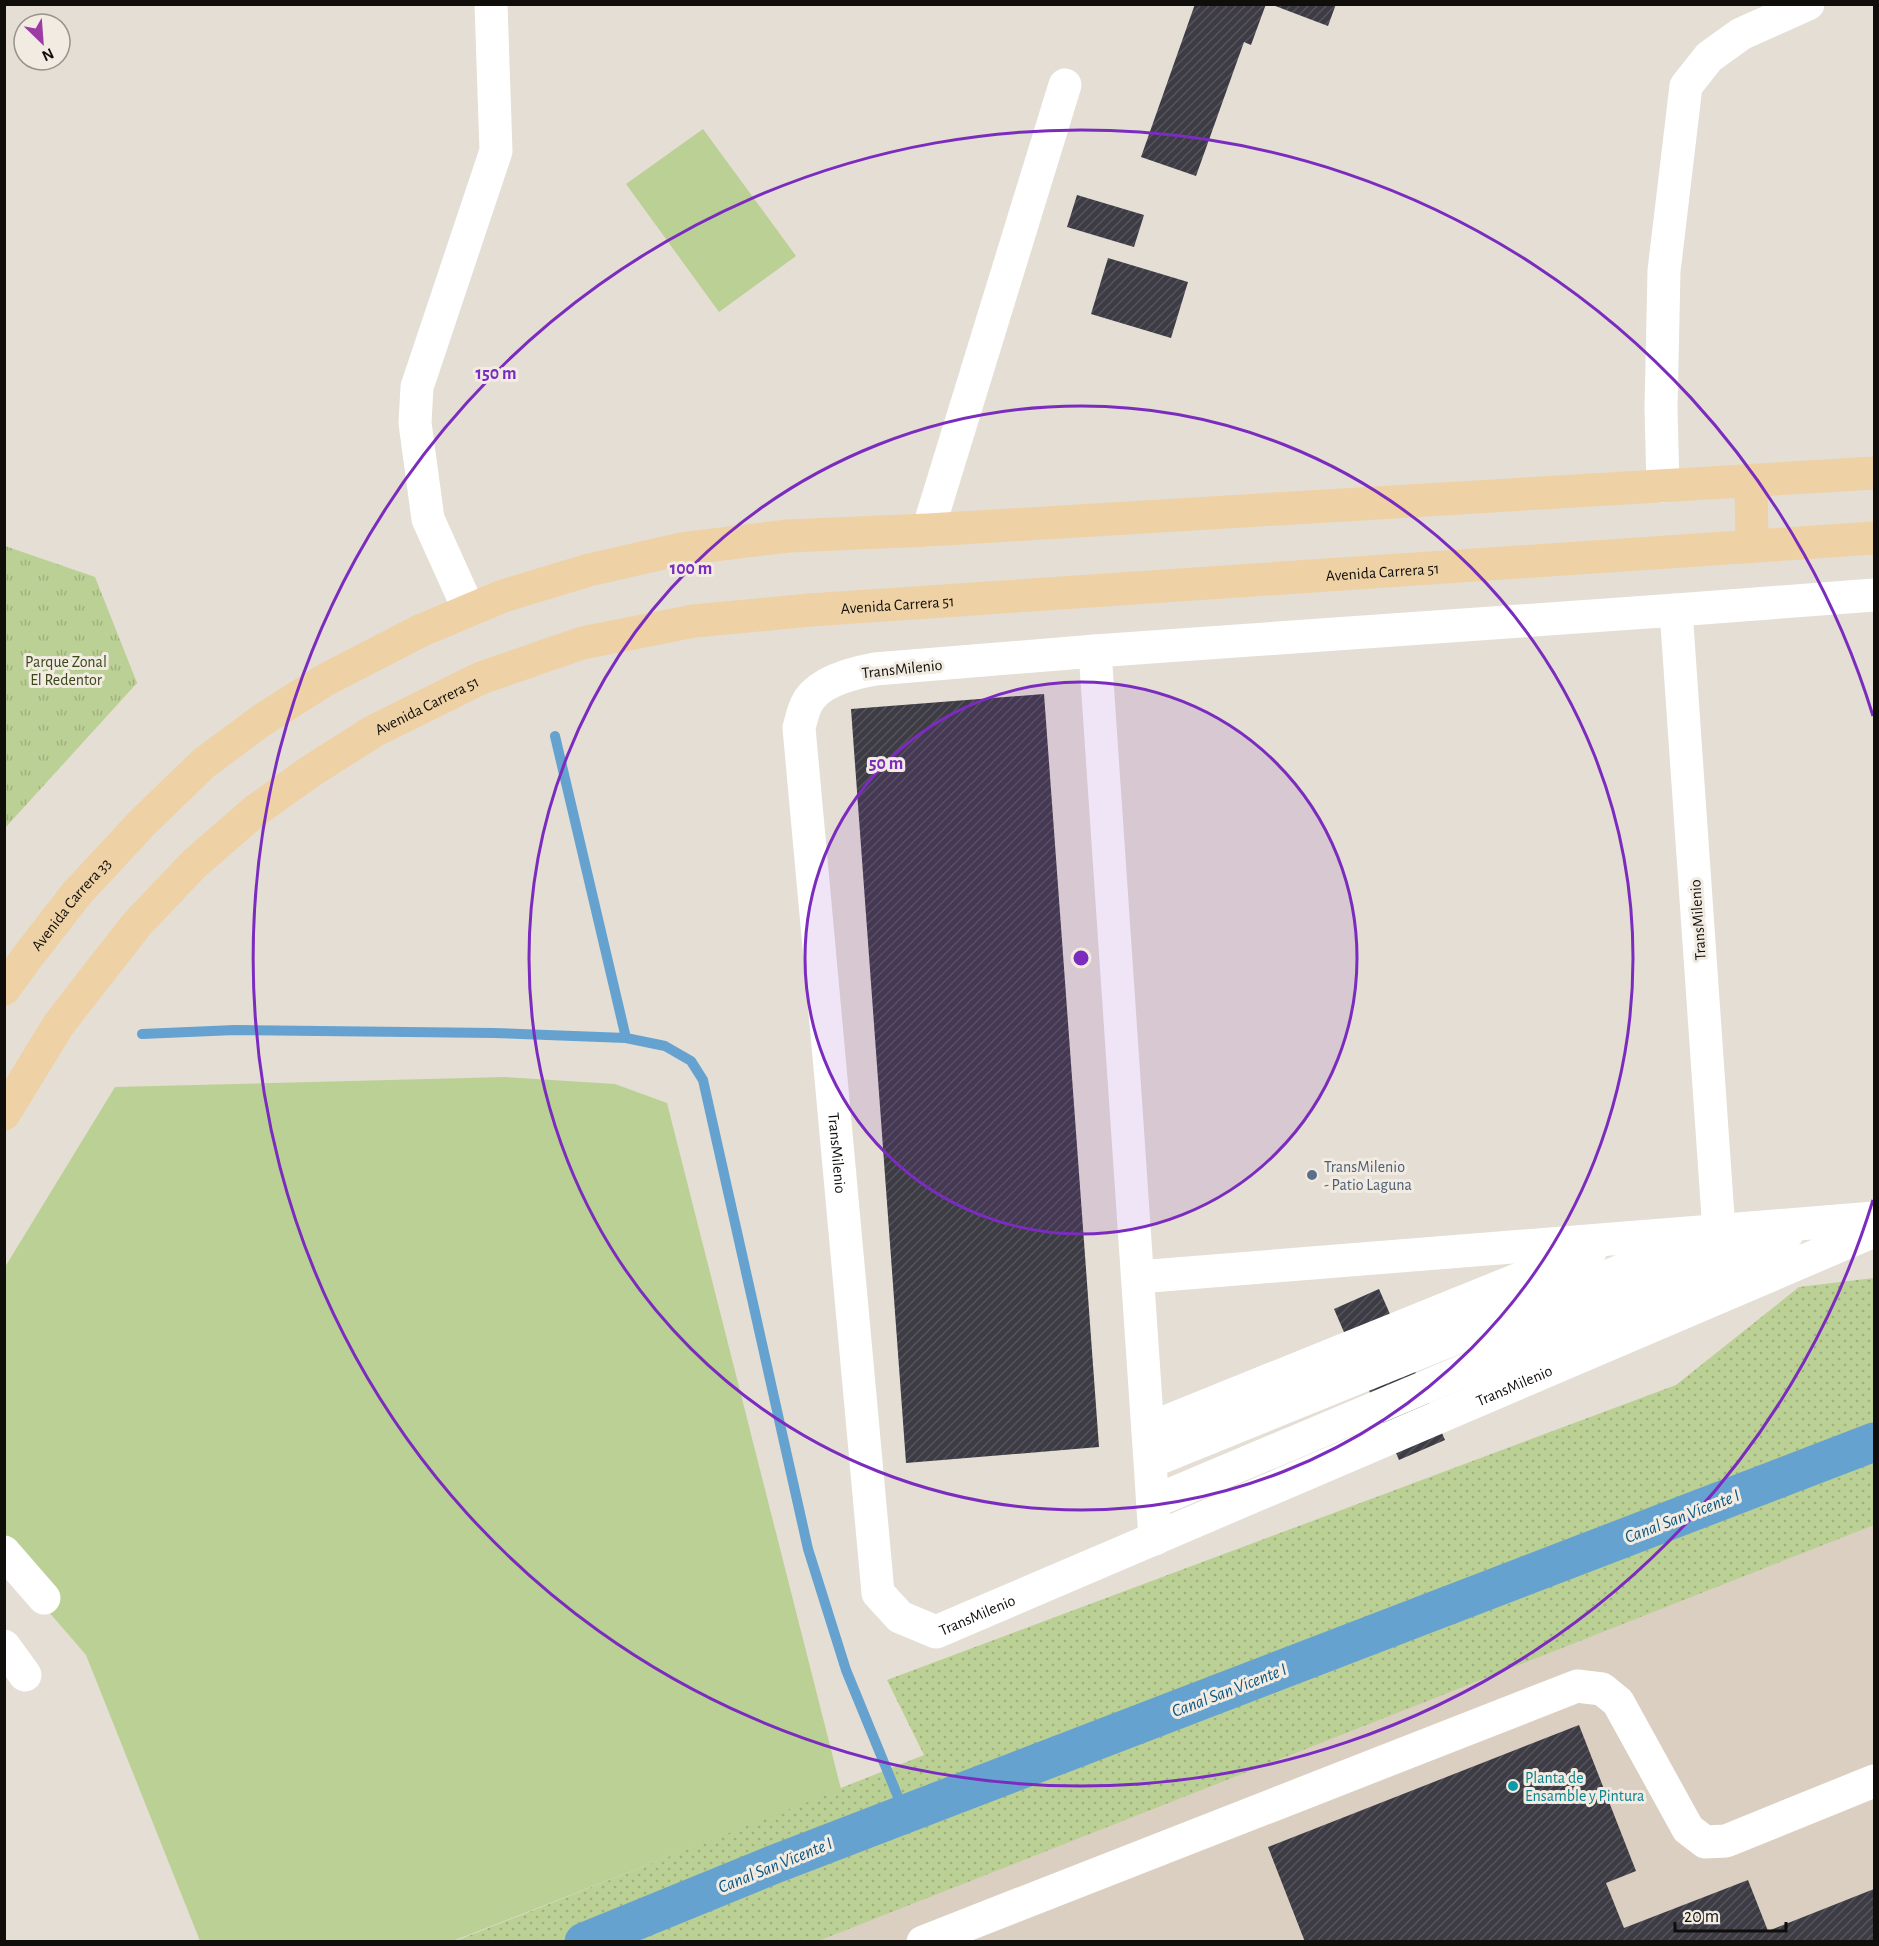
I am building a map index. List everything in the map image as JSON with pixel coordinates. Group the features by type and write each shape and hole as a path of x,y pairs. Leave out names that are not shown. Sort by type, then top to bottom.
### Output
{"main road":[{"path":"469,610 503,596 589,570 681,549 788,536 928,530 1875,473"},
{"path":"1751,481 1752,546"},
{"name":"Avenida Carrera 51","path":"4,1114 59,1024 137,924 194,864 255,811 308,773 374,731 481,678 582,643 694,621 810,610 1875,538"},
{"name":"Avenida Carrera 33","path":"4,989 77,893 142,823 204,763 262,720 326,680 420,631 469,610"}],"lane":[{"path":"469,610 428,519 415,423 417,387 496,151 491,4"},
{"path":"1663,486 1661,408 1664,270 1686,86 1709,57 1741,34 1808,4"},
{"path":"928,530 1065,85"},
{"name":"TransMilenio","path":"1875,595 875,669 849,674 824,686 807,703 799,728 878,1593 900,1617 936,1632 1875,1231"},
{"name":"TransMilenio","path":"1676,610 1719,1231"},
{"path":"1095,651 1155,1539"},
{"name":"TransMilenio","path":"1138,1276 1875,1218"},
{"name":"TransMilenio","path":"1153,1502 1812,1224"},
{"name":"TransMilenio","path":"1150,1462 1719,1231"},
{"name":"TransMilenio","path":"1148,1429 1621,1239"},
{"path":"4,1552 44,1598"},
{"path":"4,1646 26,1675"},
{"path":"923,1941 1577,1686 1602,1689 1618,1702 1688,1829 1705,1842 1726,1840 1875,1781"}],"shaded area":[{"path":"1874,1520 1874,1941 734,1942"}],"green space":[{"path":"703,129 796,256 719,312 626,184"},
{"name":"Parque Zonal El Redentor","path":"5,546 95,577 137,683 5,828"},
{"path":"506,1077 615,1084 667,1103 841,1789 453,1941 200,1941 86,1655 5,1561 5,1267 115,1087"},
{"path":"1874,1278 1874,1525 818,1941 453,1942 924,1755 887,1680 1676,1385 1799,1287"}],"building":[{"path":"1195,4 1266,4 1251,45 1244,42 1196,176 1141,157"},
{"path":"1270,4 1336,4 1328,26"},
{"path":"1077,195 1144,215 1134,247 1067,227"},
{"path":"1108,258 1188,282 1171,338 1091,314"},
{"path":"1044,694 1099,1447 906,1463 851,709"},
{"path":"1379,1289 1445,1440 1399,1460 1334,1309"},
{"name":"Planta de Ensamble y Pintura","path":"1579,1725 1636,1871 1606,1883 1624,1928 1748,1880 1768,1931 1874,1889 1874,1942 1305,1942 1268,1847"}],"waterway":[{"path":"555,736 626,1038"},
{"path":"142,1034 235,1030 494,1033 626,1038 665,1046 691,1061 703,1080 808,1549 846,1670 905,1814"},
{"name":"Canal San Vicente I","path":"584,1942 775,1864 1874,1442"}],"place":[{"name":"TransMilenio - Patio Laguna","path":"1312,1175"},
{"name":"Planta de Ensamble y Pintura","path":"1513,1786"}]}
